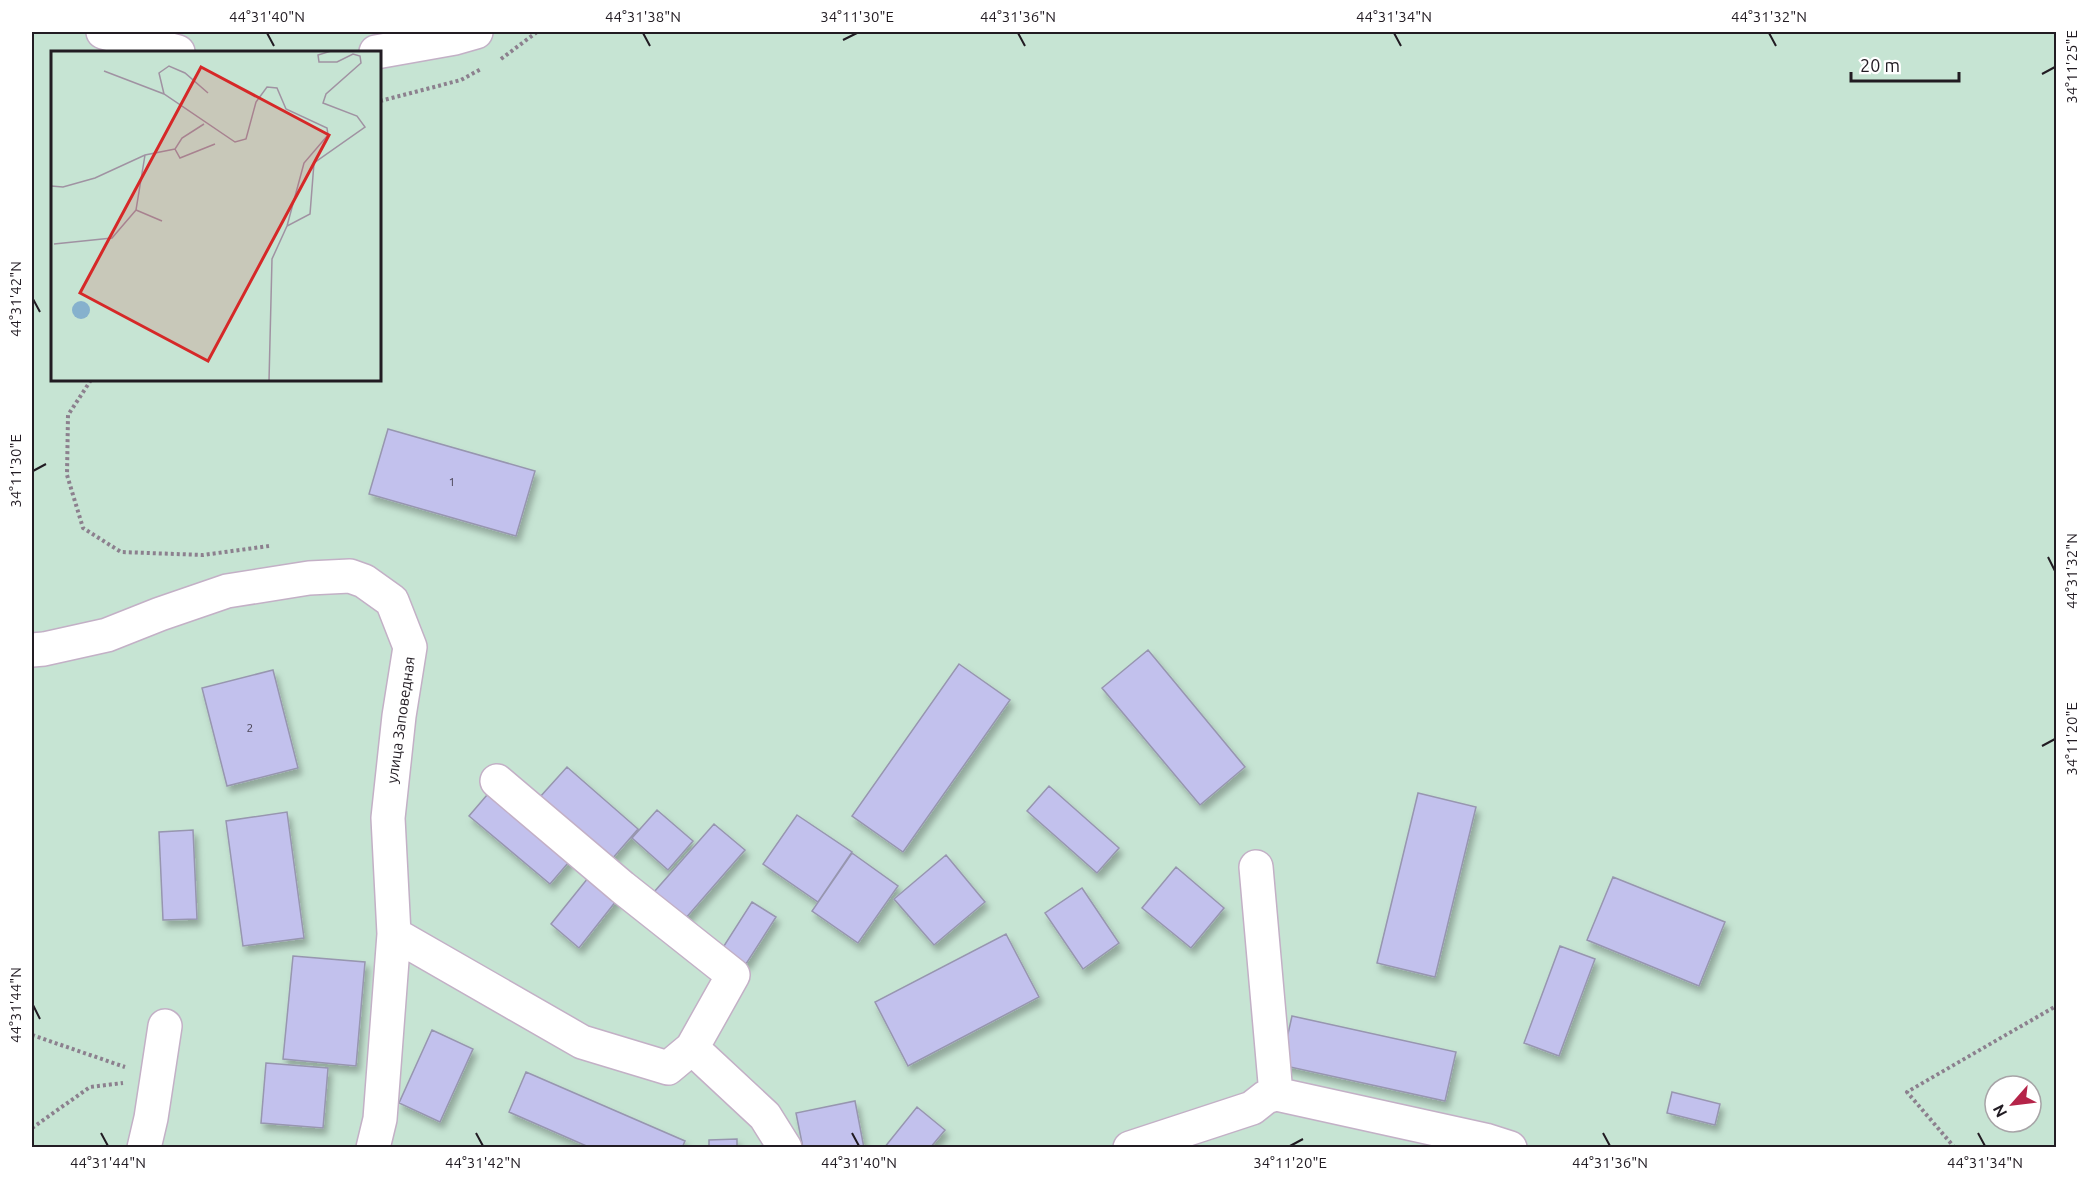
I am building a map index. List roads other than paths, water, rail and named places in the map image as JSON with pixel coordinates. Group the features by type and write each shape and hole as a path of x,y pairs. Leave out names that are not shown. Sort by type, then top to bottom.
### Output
{"street":[{"path":"103,32 174,51"},
{"path":"381,51 476,32"},
{"name":"улица Заповедная","path":"32,650 107,635 227,591 309,578 350,576 364,581 392,601 410,647 399,716 388,818 394,934 380,1119 373,1148"},
{"path":"394,934 582,1042 668,1068 692,1048 733,975 622,887 497,781"},
{"path":"1256,867 1276,1094"},
{"path":"144,1148 152,1118 165,1026"},
{"path":"692,1048 765,1116 785,1148"},
{"path":"1130,1148 1252,1108 1266,1097 1276,1094 1474,1137 1510,1148"}]}
